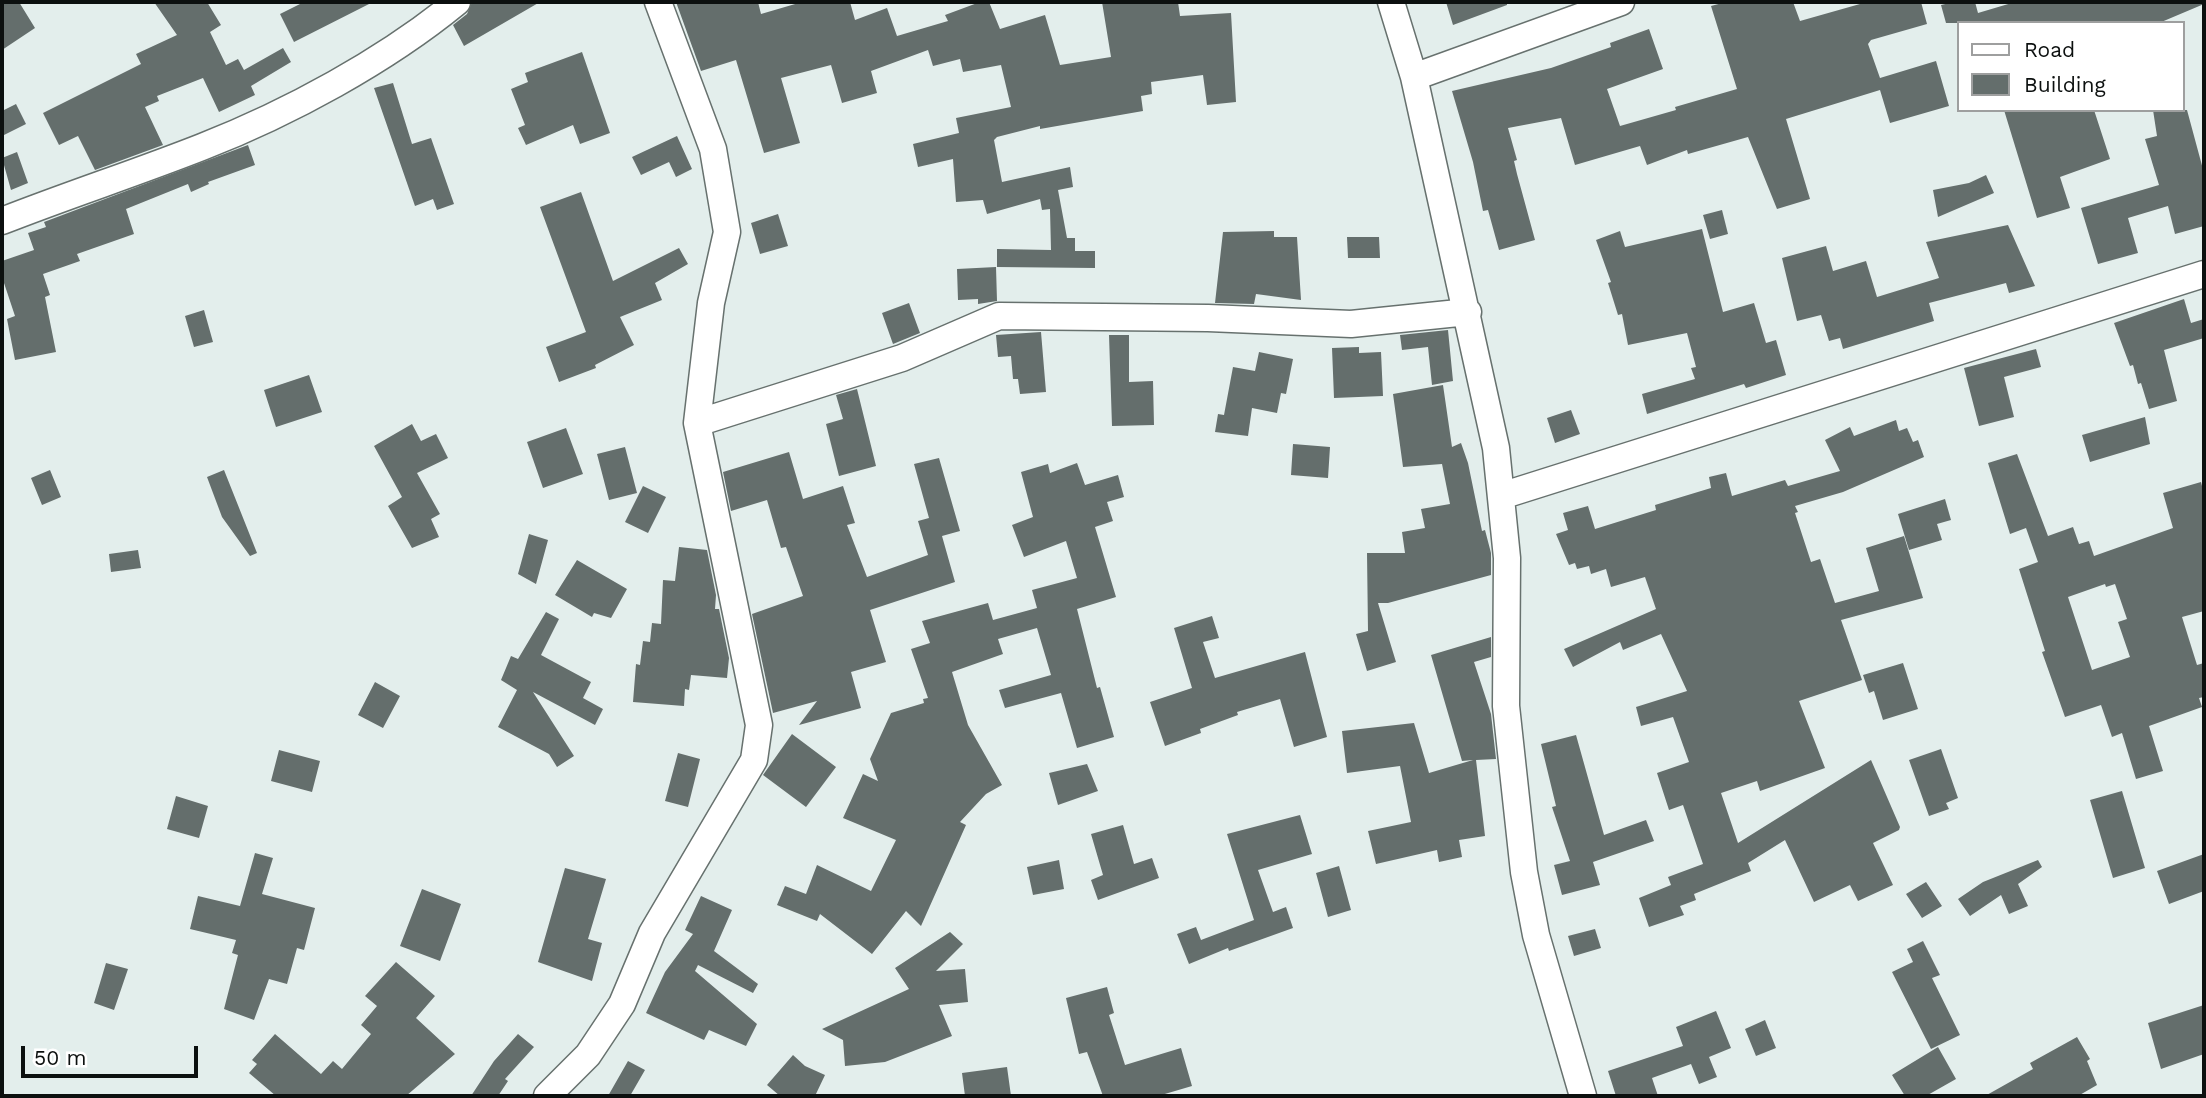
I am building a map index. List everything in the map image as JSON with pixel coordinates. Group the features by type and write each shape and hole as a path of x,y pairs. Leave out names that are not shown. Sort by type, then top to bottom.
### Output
{"street":[{"path":"2,221 205,146 291,105 416,35 457,2"},
{"path":"547,1096 588,1055 622,1004 652,933 754,760 759,725 697,423 711,303 727,232 713,149 658,2"},
{"path":"1391,2 1414,77 1496,448 1507,558 1506,706 1524,872 1535,936 1583,1096"},
{"path":"1414,77 1621,2"},
{"path":"1501,496 2204,274"},
{"path":"697,423 902,358 999,316 1351,324 1468,312"}],"building":[{"path":"2,2 19,2 35,28 2,50"},
{"path":"154,2 207,2 221,25 210,32 226,65 238,59 244,70 283,48 291,62 251,86 255,95 219,112 203,78 157,96 159,101 145,107 163,145 95,170 78,136 59,145 43,113 141,64 136,54 177,35"},
{"path":"304,2 373,2 294,42 280,14"},
{"path":"472,2 540,2 464,46 453,25 467,14"},
{"path":"676,2 758,2 761,14 802,2 850,2 855,20 887,8 897,36 948,21 945,15 980,2 989,2 1000,29 1045,15 1060,65 1111,57 1102,2 1178,2 1180,16 1231,13 1236,102 1207,105 1203,75 1151,82 1152,94 1141,96 1143,111 1040,129 1040,126 997,137 994,140 1002,182 1070,167 1073,187 1058,190 1067,238 1075,238 1075,251 1095,251 1095,268 997,267 997,249 1051,250 1050,209 1042,210 1040,199 987,214 983,200 956,202 953,159 918,167 913,144 959,133 956,118 1011,107 1001,65 963,72 960,59 933,66 928,50 871,71 877,93 842,103 831,65 781,78 800,143 764,153 736,60 701,71"},
{"path":"1446,2 1507,2 1507,5 1453,25"},
{"path":"1726,2 1793,2 1800,21 1867,2 1921,2 1927,24 1871,40 1868,44 1880,78 1936,61 1949,106 1890,123 1880,90 1786,119 1810,199 1777,209 1748,137 1688,154 1687,150 1647,165 1640,146 1575,165 1561,118 1508,128 1535,240 1499,250 1488,210 1483,211 1473,162 1452,91 1551,68 1611,47 1610,43 1649,29 1663,69 1607,89 1620,126 1676,110 1675,107 1737,89 1711,6"},
{"path":"1975,2 1978,13 2015,2 2204,2 2164,21 1946,23 1941,5"},
{"path":"582,52 610,133 580,144 573,125 526,145 518,128 525,125 511,89 528,82 525,73"},
{"path":"393,83 412,144 431,138 454,204 437,210 433,199 415,206 374,88"},
{"path":"16,104 26,124 2,136 2,111"},
{"path":"2187,110 2204,173 2204,226 2175,234 2168,206 2128,218 2138,253 2098,264 2081,208 2159,185 2145,139 2157,136 2153,112"},
{"path":"2005,112 2095,112 2110,159 2060,177 2070,208 2037,218"},
{"path":"677,136 692,169 676,177 669,162 641,175 632,157"},
{"path":"248,145 255,165 208,182 209,184 191,192 188,184 126,209 134,234 77,254 80,261 43,274 50,295 45,297 56,352 15,360 7,319 15,316 2,277 2,261 34,250 28,233 46,227 44,222"},
{"path":"17,152 28,183 11,190 2,158"},
{"path":"1986,175 1994,193 1938,217 1933,190 1969,183"},
{"path":"581,192 613,281 679,248 688,264 655,283 662,300 620,317 634,345 595,365 596,368 559,382 546,347 586,332 540,207"},
{"path":"1722,210 1728,234 1710,239 1703,215"},
{"path":"778,214 788,246 760,254 751,223"},
{"path":"2008,225 2035,286 2009,293 2006,283 1929,303 1934,321 1843,349 1840,338 1829,341 1821,315 1797,321 1782,258 1826,246 1833,271 1866,261 1877,297 1939,278 1926,242"},
{"path":"1702,229 1723,312 1754,303 1766,343 1776,340 1786,375 1746,388 1744,384 1647,414 1642,394 1695,379 1691,368 1696,367 1687,333 1628,345 1622,314 1618,315 1608,283 1611,282 1596,240 1620,231 1625,247"},
{"path":"1274,231 1274,237 1297,237 1301,300 1256,294 1254,304 1215,303 1223,232"},
{"path":"1347,237 1379,237 1380,258 1348,258"},
{"path":"996,267 997,301 978,304 978,299 958,300 957,269"},
{"path":"2184,299 2191,323 2204,319 2204,338 2164,350 2177,401 2149,409 2141,383 2138,384 2133,365 2130,366 2114,323"},
{"path":"909,303 920,333 893,344 882,313"},
{"path":"204,310 213,342 194,347 185,316"},
{"path":"1448,330 1453,381 1432,385 1428,347 1402,350 1400,335"},
{"path":"1041,332 1046,392 1020,394 1018,379 1013,379 1011,356 998,357 996,335"},
{"path":"1109,335 1129,335 1129,382 1153,381 1154,425 1112,426"},
{"path":"1359,347 1359,353 1381,352 1383,396 1334,398 1332,348"},
{"path":"2036,349 2041,367 2004,377 2014,417 1979,426 1964,368"},
{"path":"1259,352 1293,359 1286,394 1281,393 1277,413 1252,408 1248,436 1215,432 1218,414 1224,415 1233,367 1255,371"},
{"path":"309,375 322,412 276,427 264,390"},
{"path":"1443,385 1452,447 1461,443 1468,463 1482,531 1485,530 1491,553 1491,575 1388,603 1378,603 1396,662 1367,671 1356,634 1368,631 1367,553 1405,553 1402,532 1425,528 1421,509 1450,504 1442,464 1403,467 1393,394"},
{"path":"857,389 876,466 839,476 826,424 843,419 836,395"},
{"path":"1571,410 1580,434 1555,443 1547,418"},
{"path":"2145,417 2150,444 2090,462 2082,435"},
{"path":"1896,420 1899,431 1907,428 1913,442 1918,440 1924,457 1843,492 1795,506 1798,512 1795,513 1811,562 1820,559 1835,603 1879,591 1866,548 1904,536 1923,598 1841,620 1862,680 1799,701 1825,768 1760,791 1757,781 1721,793 1738,843 1871,760 1900,827 1873,843 1893,885 1858,901 1850,885 1814,902 1785,840 1748,863 1751,871 1694,894 1696,900 1680,906 1684,915 1649,927 1639,898 1671,885 1668,877 1703,864 1683,805 1669,810 1657,773 1689,762 1673,717 1641,726 1636,707 1687,691 1661,634 1623,650 1620,642 1573,667 1564,649 1656,609 1645,577 1611,587 1606,569 1591,574 1589,566 1577,569 1575,563 1569,565 1556,534 1568,530 1563,513 1588,506 1595,529 1656,510 1655,505 1711,488 1709,477 1726,473 1732,496 1785,480 1788,486 1840,471 1825,440 1850,427 1854,436"},
{"path":"412,424 421,441 436,434 448,458 417,473 440,514 431,519 439,537 412,548 388,506 402,497 374,446"},
{"path":"566,428 583,474 543,488 527,442"},
{"path":"1293,444 1330,447 1328,478 1291,475"},
{"path":"625,447 637,493 609,500 597,454"},
{"path":"789,452 803,499 843,486 855,523 847,525 867,577 928,555 918,521 929,518 914,464 939,458 960,531 942,536 955,582 870,610 886,662 851,672 861,708 799,725 817,701 773,713 752,614 803,596 786,547 781,548 767,500 731,511 723,472"},
{"path":"2017,454 2048,536 2073,527 2079,544 2089,541 2094,556 2173,528 2163,493 2201,482 2204,494 2204,611 2182,617 2197,665 2204,663 2204,697 2199,698 2202,707 2149,726 2163,771 2136,779 2122,733 2112,737 2101,705 2065,717 2042,652 2045,651 2019,569 2038,562 2026,528 2010,534 1988,463","holes":["2105,584 2106,587 2115,584 2127,619 2118,622 2130,657 2092,670 2068,597"]},
{"path":"1077,463 1085,485 1118,475 1124,497 1107,502 1113,521 1095,527 1116,597 1077,609 1097,688 1100,687 1114,737 1077,748 1061,693 1005,708 999,690 1051,675 1037,628 998,639 1003,654 952,672 968,725 1002,785 986,794 960,822 966,825 921,926 906,911 872,954 820,914 817,921 777,905 785,886 806,894 817,865 871,891 896,840 843,818 863,774 878,781 870,759 891,713 924,703 923,699 928,698 911,649 930,643 922,621 988,603 993,620 1037,608 1032,590 1077,578 1066,541 1024,557 1012,525 1033,517 1021,472 1048,464 1050,473"},
{"path":"50,470 61,497 42,505 31,478"},
{"path":"224,470 257,553 250,556 222,517 207,477"},
{"path":"643,486 666,497 648,533 625,522"},
{"path":"1945,499 1951,520 1937,524 1942,540 1909,550 1898,514"},
{"path":"529,534 548,540 536,584 518,574"},
{"path":"679,547 707,550 716,595 715,609 719,609 729,658 727,678 691,675 689,690 685,689 684,706 633,702 636,664 640,665 643,641 650,642 652,623 661,624 663,580 675,581"},
{"path":"138,550 141,568 111,572 109,554"},
{"path":"577,560 627,589 611,618 594,613 592,617 555,595"},
{"path":"546,612 559,619 541,655 591,682 583,698 603,709 595,725 533,692 574,756 557,767 549,754 498,727 517,690 501,680 511,656 518,659"},
{"path":"1212,616 1219,638 1203,642 1215,678 1305,652 1327,737 1294,747 1280,699 1237,712 1238,715 1200,729 1201,733 1165,746 1150,702 1192,688 1174,628"},
{"path":"1491,637 1491,657 1474,662 1491,714 1496,759 1476,760 1485,836 1459,840 1462,857 1439,862 1437,850 1376,864 1368,831 1411,822 1400,766 1347,773 1342,731 1414,723 1429,773 1473,760 1462,761 1431,655"},
{"path":"1903,663 1918,709 1883,720 1874,691 1869,693 1863,675"},
{"path":"375,682 400,696 383,728 358,715"},
{"path":"792,734 836,767 806,807 763,775"},
{"path":"1576,735 1604,835 1646,820 1654,841 1593,862 1600,885 1562,895 1554,865 1570,861 1552,807 1556,806 1541,744"},
{"path":"1941,749 1958,798 1946,803 1949,809 1929,816 1909,760"},
{"path":"279,750 320,761 312,792 271,781"},
{"path":"678,753 700,759 688,807 665,801"},
{"path":"1087,764 1098,791 1058,805 1049,773"},
{"path":"2122,791 2145,868 2113,878 2090,800"},
{"path":"176,796 208,806 199,838 167,829"},
{"path":"1300,815 1312,854 1258,870 1273,912 1286,907 1293,928 1229,951 1228,948 1189,964 1177,934 1196,927 1201,940 1254,920 1227,834"},
{"path":"1123,825 1134,864 1152,858 1159,878 1098,900 1091,880 1103,875 1091,834"},
{"path":"255,853 273,858 262,894 315,908 304,950 297,948 287,984 269,979 254,1020 224,1009 238,955 232,953 236,940 190,929 198,896 240,906"},
{"path":"2204,854 2204,891 2169,904 2157,871"},
{"path":"1059,860 1064,889 1033,895 1027,867"},
{"path":"2038,860 2042,867 2018,884 2028,906 2009,914 2001,895 1970,916 1958,899 1983,882"},
{"path":"1339,866 1351,910 1328,917 1316,873"},
{"path":"565,868 606,879 588,939 602,943 592,981 538,962"},
{"path":"1926,882 1942,906 1922,918 1906,894"},
{"path":"422,889 461,904 440,961 400,946"},
{"path":"701,896 732,910 714,951 758,984 753,993 698,965 695,971 757,1024 746,1046 709,1030 704,1040 646,1013 665,972 693,934 685,930"},
{"path":"1595,929 1601,948 1574,956 1568,936"},
{"path":"950,932 963,944 936,971 965,969 968,1002 939,1005 952,1036 885,1062 845,1066 843,1040 822,1029 909,989 895,968"},
{"path":"1923,941 1940,975 1932,978 1960,1035 1931,1049 1892,972 1913,962 1907,949"},
{"path":"396,962 435,996 416,1018 455,1054 406,1096 276,1096 249,1073 257,1064 252,1060 275,1034 321,1074 333,1061 342,1069 371,1034 361,1025 377,1006 365,996"},
{"path":"106,963 128,969 114,1010 94,1003"},
{"path":"1107,987 1114,1013 1109,1015 1125,1065 1181,1048 1192,1086 1158,1096 1103,1096 1087,1052 1079,1054 1066,998"},
{"path":"2204,1005 2204,1054 2161,1069 2148,1023"},
{"path":"1716,1011 1731,1048 1709,1057 1717,1077 1699,1084 1691,1064 1652,1078 1658,1096 1616,1096 1608,1071 1683,1046 1676,1027"},
{"path":"1765,1020 1776,1048 1756,1056 1745,1029"},
{"path":"518,1034 534,1047 505,1079 508,1081 498,1096 471,1096 494,1061"},
{"path":"2077,1037 2090,1059 2087,1061 2097,1085 2078,1096 1985,1096 2033,1069 2030,1063"},
{"path":"1938,1047 1956,1079 1926,1096 1905,1096 1892,1075"},
{"path":"793,1055 805,1066 825,1075 815,1096 780,1096 767,1085"},
{"path":"628,1061 645,1070 630,1096 608,1096"},
{"path":"1007,1067 1011,1096 965,1096 962,1073"}]}
